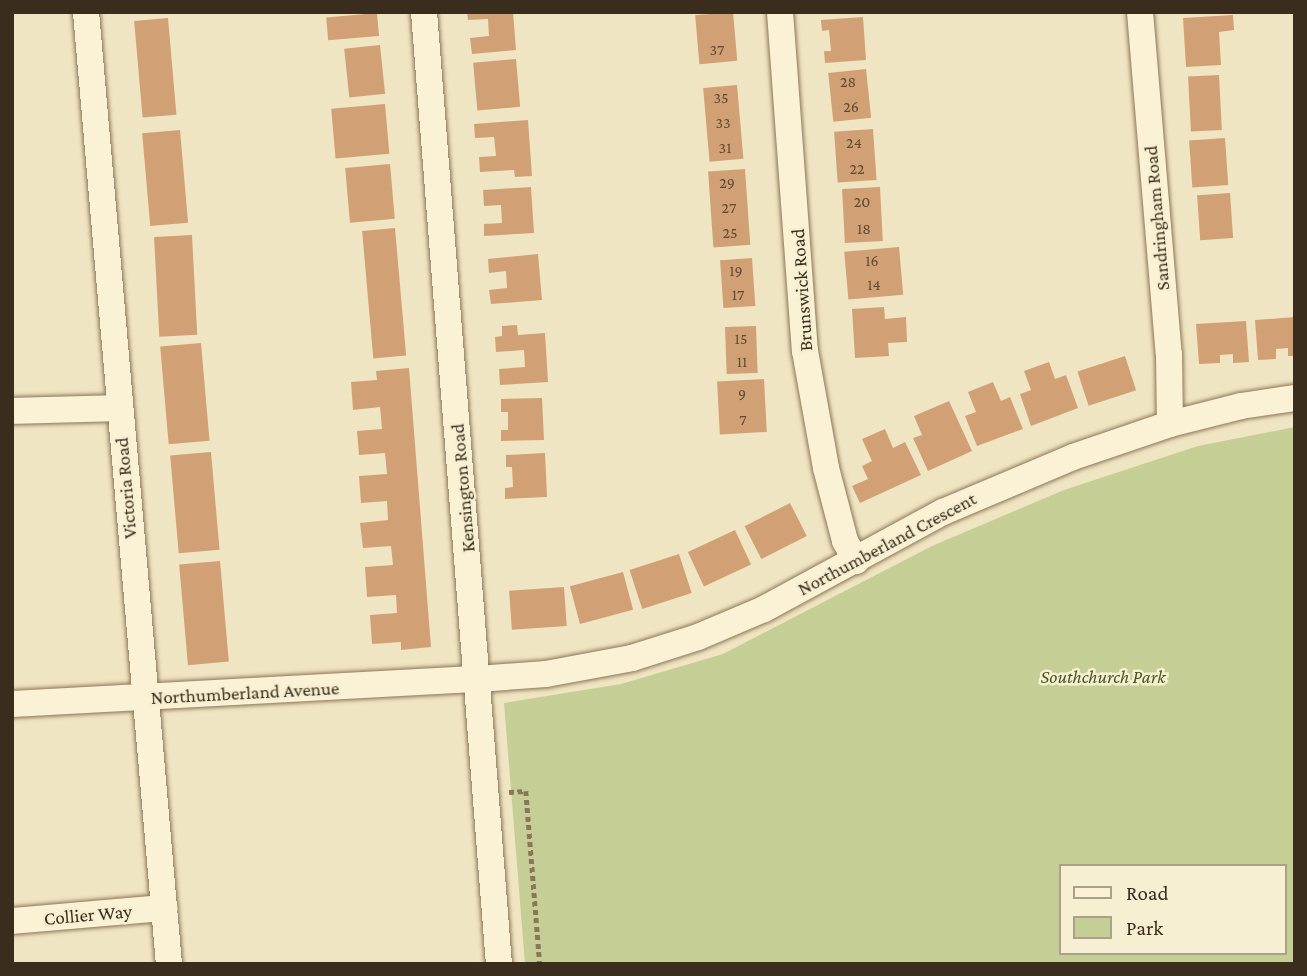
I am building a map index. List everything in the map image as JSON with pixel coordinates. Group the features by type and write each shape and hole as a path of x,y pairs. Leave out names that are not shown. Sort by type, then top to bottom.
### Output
{"street":[{"name":"Victoria Road","path":"86,12 118,408 169,964"},
{"name":"Kensington Road","path":"424,12 499,964"},
{"name":"Brunswick Road","path":"780,12 805,351 826,468 845,541 856,561"},
{"name":"Sandringham Road","path":"1140,12 1169,354 1170,424"},
{"name":"Northumberland Crescent","path":"478,679 546,674 632,658 698,637 764,609 983,494 1073,457 1170,424 1241,406 1295,398"},
{"path":"12,411 118,408"},
{"name":"Northumberland Avenue","path":"12,704 478,679"},
{"name":"Collier Way","path":"12,921 164,908"}],"path":[{"path":"487,794 526,791 540,964"}],"green space":[{"name":"Southchurch Park","path":"1295,427 1295,964 525,964 504,703 621,684 723,654 932,546 1064,490 1198,446"}],"building":[{"path":"467,12 513,12 516,50 472,54 470,38 489,36 488,19 468,20"},
{"path":"733,12 737,61 699,64 695,15"},
{"path":"377,13 379,36 328,40 326,17"},
{"path":"1233,15 1234,30 1219,32 1221,65 1186,67 1183,18"},
{"path":"863,17 866,60 825,63 824,51 831,51 829,30 822,31 821,20"},
{"path":"168,18 176,115 143,118 134,21"},
{"path":"380,45 385,94 349,97 344,49"},
{"path":"516,59 520,107 477,111 473,63"},
{"path":"866,69 871,118 833,122 828,73"},
{"path":"1219,75 1222,130 1191,132 1188,77"},
{"path":"737,85 743,159 710,162 703,88"},
{"path":"385,104 389,154 336,159 331,109"},
{"path":"528,120 532,176 515,177 514,170 480,172 479,157 496,156 494,137 475,138 474,124"},
{"path":"873,129 877,180 838,183 834,132"},
{"path":"180,130 188,223 150,226 142,133"},
{"path":"1225,138 1228,185 1192,187 1189,141"},
{"path":"390,164 395,219 350,223 345,168"},
{"path":"745,169 750,245 713,247 708,172"},
{"path":"531,187 534,233 484,236 484,224 502,223 501,205 484,206 483,190"},
{"path":"880,187 883,241 845,243 842,189"},
{"path":"1230,193 1233,238 1200,240 1197,195"},
{"path":"395,228 406,356 373,358 362,231"},
{"path":"192,235 197,335 159,337 154,237"},
{"path":"899,247 903,295 848,300 844,252"},
{"path":"538,254 542,300 491,304 489,290 507,288 506,271 489,273 488,259"},
{"path":"752,258 755,306 723,308 720,260"},
{"path":"884,307 885,319 906,317 907,342 888,343 889,356 855,358 852,309"},
{"path":"1295,317 1295,356 1288,356 1288,348 1276,349 1276,359 1258,360 1255,320"},
{"path":"1246,321 1249,362 1233,363 1233,354 1220,355 1220,363 1199,364 1196,324"},
{"path":"517,325 518,335 545,333 548,382 500,385 499,369 525,367 524,350 496,352 495,337 502,336 502,326"},
{"path":"756,326 758,373 727,374 725,327"},
{"path":"201,343 210,441 169,444 160,347"},
{"path":"1125,356 1136,390 1089,406 1077,371"},
{"path":"1049,362 1055,379 1066,375 1078,408 1031,426 1020,394 1031,390 1024,371"},
{"path":"409,368 431,647 401,650 401,642 372,644 370,615 397,613 396,595 367,597 365,567 393,565 391,546 363,548 360,523 388,520 387,501 361,503 359,476 387,474 385,453 359,455 357,431 382,429 380,407 353,410 351,382 377,380 376,371"},
{"path":"764,379 767,432 720,434 717,381"},
{"path":"993,382 1001,401 1010,397 1023,429 977,446 965,416 976,412 968,392"},
{"path":"542,398 544,440 501,441 501,430 508,430 508,412 501,412 501,399"},
{"path":"949,401 972,451 928,471 913,438 922,435 914,416"},
{"path":"885,429 893,448 905,442 921,475 860,503 852,486 868,479 862,466 872,461 862,439"},
{"path":"211,452 220,550 179,553 170,456"},
{"path":"545,453 547,497 505,499 505,488 513,487 512,467 506,467 506,455"},
{"path":"790,503 807,536 761,559 745,526"},
{"path":"735,530 751,564 704,586 688,552"},
{"path":"679,554 692,593 642,609 630,570"},
{"path":"220,561 229,662 188,665 179,565"},
{"path":"623,572 633,610 580,624 570,586"},
{"path":"564,587 567,626 512,630 509,591"}]}
